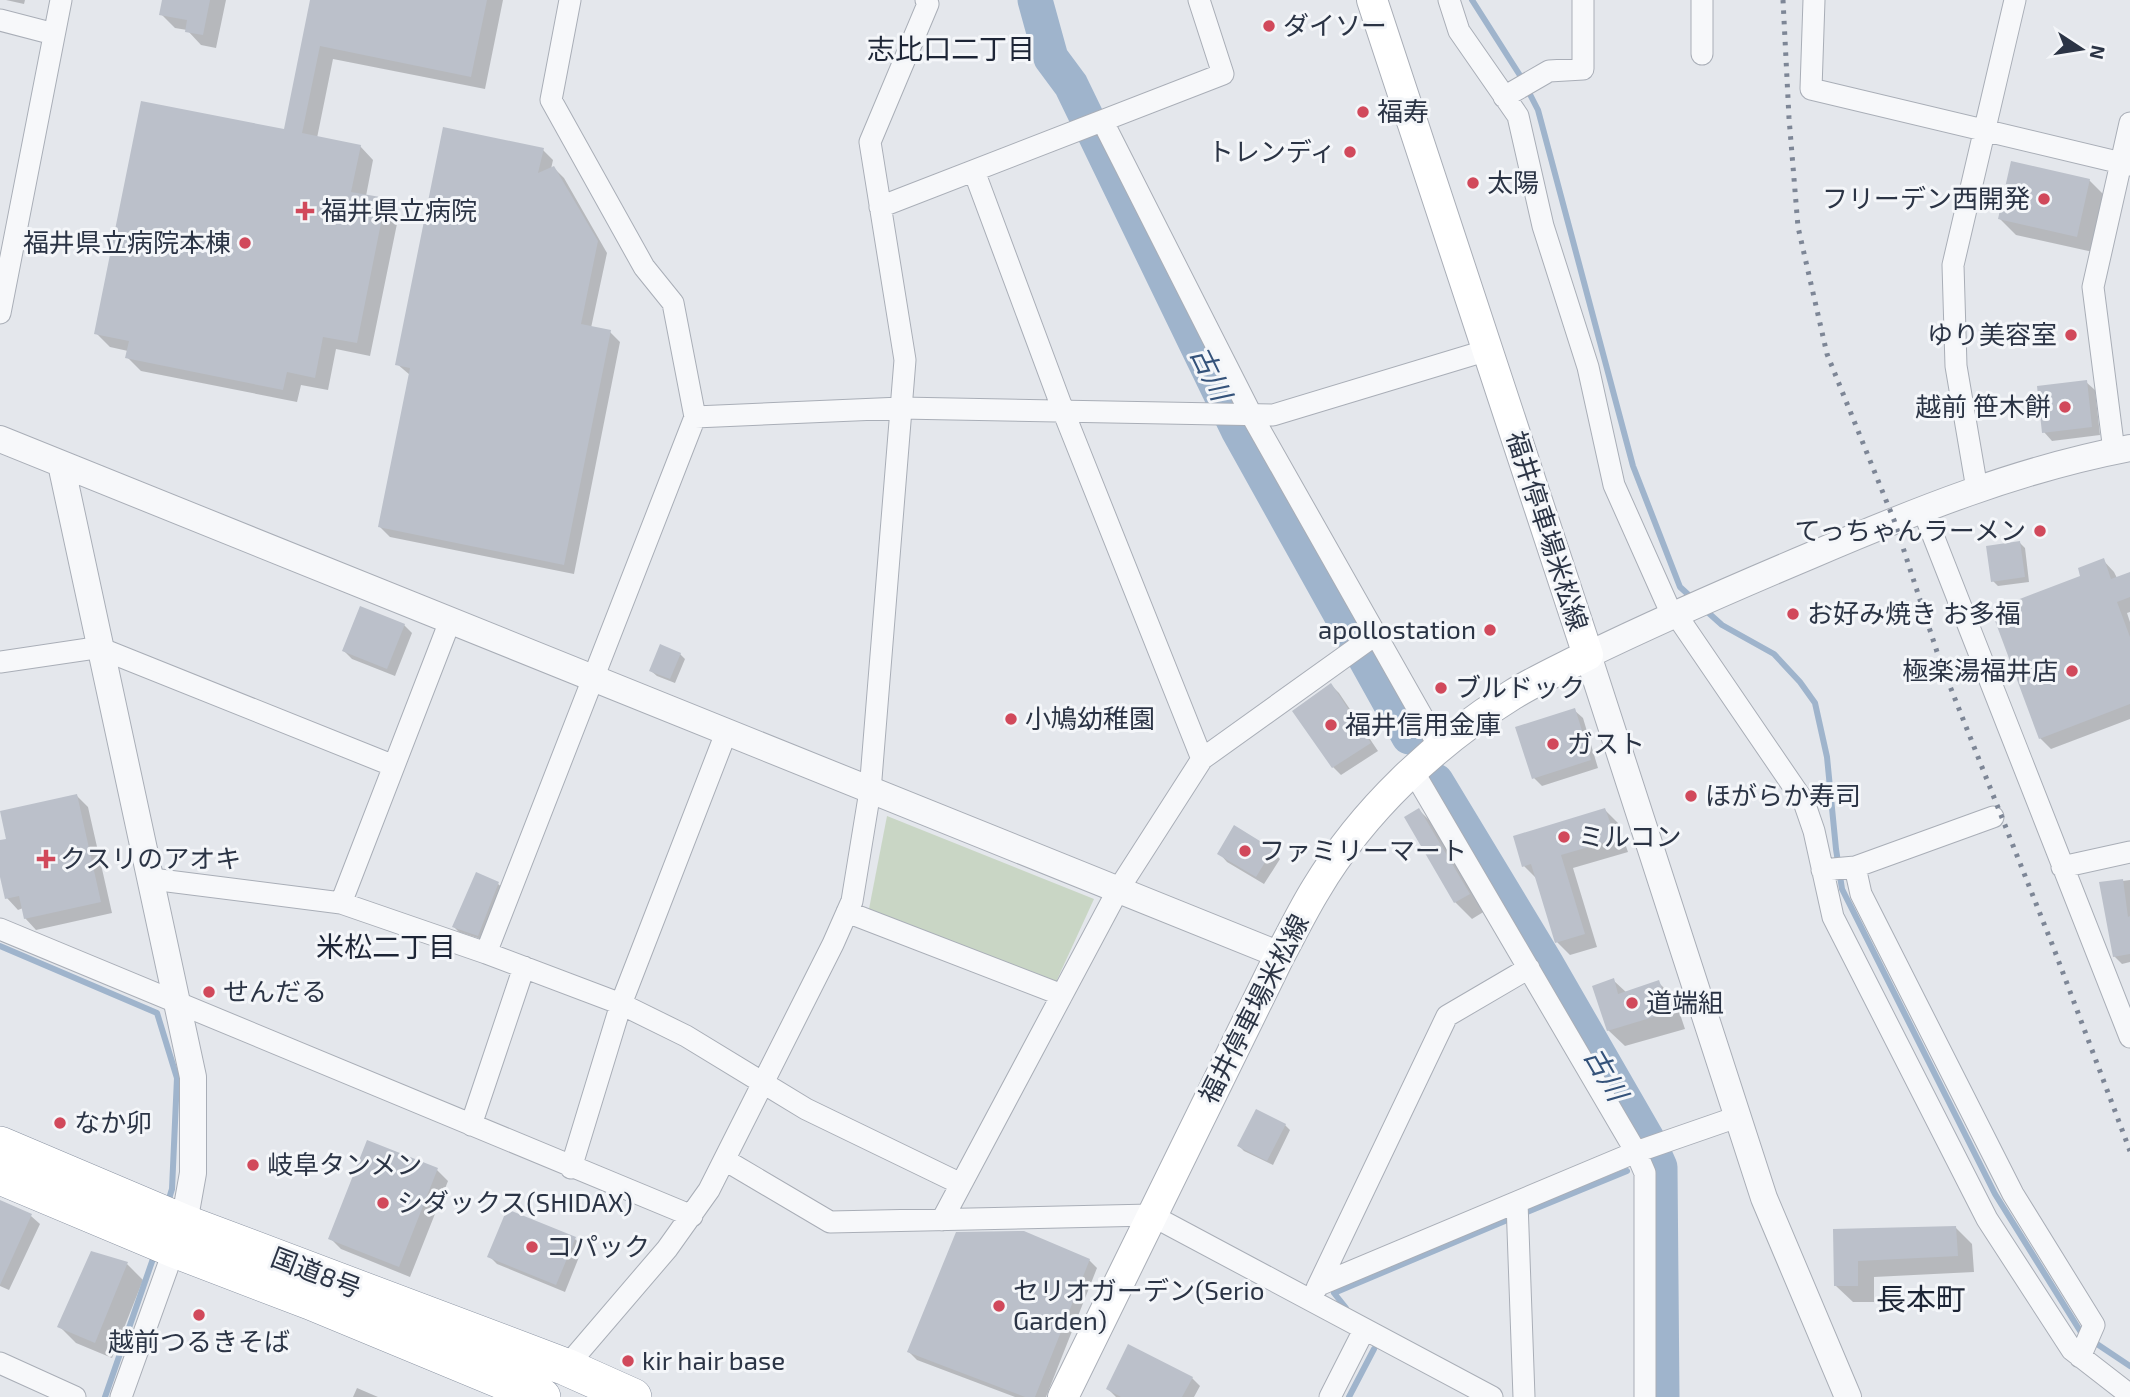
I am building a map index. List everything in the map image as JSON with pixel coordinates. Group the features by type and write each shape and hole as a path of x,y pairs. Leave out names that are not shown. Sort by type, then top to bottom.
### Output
{"highway":[{"name":"国道8号","path":"0,1145 486,1387 542,1397"},
{"name":"国道8号","path":"0,1176 566,1367 634,1397"}],"main road":[{"name":"福井停車場米松線","path":"1063,1397 1280,955 1332,865 1375,811 1413,771 1440,748 1515,694 1588,656 1372,0"}],"street":[{"path":"0,313 61,0"},
{"path":"486,953 695,417 673,303 644,267 551,100 570,0"},
{"path":"880,207 1223,74 1199,0"},
{"path":"1448,0 1459,31 1518,116 1544,226 1588,367 1614,485 1673,614 1804,802 1814,831 1833,918 1987,1219 2071,1350 2130,1395"},
{"path":"1504,97 1549,71 1583,69 1583,0"},
{"path":"1702,0 1702,54"},
{"path":"1814,0 1811,89 2125,163"},
{"path":"1977,489 1956,366 1953,265 2015,0"},
{"path":"566,1367 667,1249 709,1190 852,901 870,791 905,360 870,142 933,1"},
{"path":"0,20 54,34"},
{"path":"1103,122 1252,416 1440,748"},
{"path":"1848,1397 1764,1198 1588,656 1673,614 1894,520 2044,467 2122,450 2093,286 2125,163 2130,123"},
{"path":"974,171 1064,413 1202,759"},
{"path":"695,417 901,408 1273,415 1488,350"},
{"path":"0,439 1280,955"},
{"path":"61,464 194,1077 192,1174 179,1236 121,1397"},
{"path":"1923,510 2130,1037"},
{"path":"341,903 450,621"},
{"path":"942,1220 1118,890 1202,759 1375,635"},
{"path":"0,662 102,648 394,765"},
{"path":"571,1168 621,1003 726,733"},
{"path":"1413,771 1636,1152 1645,1173 1645,1397"},
{"path":"1822,870 1854,867 1993,817"},
{"path":"2062,867 2130,852"},
{"path":"1854,867 1861,894 2014,1194 2094,1325 2080,1357"},
{"path":"152,879 341,903 621,1003 686,1036 806,1109 961,1184"},
{"path":"847,912 1062,995"},
{"path":"0,929 692,1216"},
{"path":"471,1125 524,967"},
{"path":"1315,1293 1447,1016 1529,968"},
{"path":"1315,1293 1636,1152 1737,1116"},
{"path":"725,1160 830,1222 1152,1215 1315,1293 1364,1330 1492,1397"},
{"path":"1517,1202 1524,1397"},
{"path":"1330,1397 1364,1330"},
{"path":"0,1363 75,1397"}],"green space":[{"path":"887,816 1094,899 1056,982 869,909"}],"building":[{"path":"162,0 210,0 203,35 185,32 187,20 159,15"},
{"name":"福井県立病院本棟","path":"310,0 487,0 471,77 320,46 302,133 361,145 351,192 386,198 357,343 323,337 315,378 287,372 283,390 125,358 129,341 94,334 141,101 284,129"},
{"path":"443,127 544,148 538,173 554,166 598,241 581,324 611,330 564,565 378,527 410,368 395,365"},
{"name":"フリーデン西開発","path":"2011,161 2090,179 2077,237 1998,219"},
{"name":"越前 笹木餅","path":"2087,380 2092,427 2042,433 2037,386"},
{"path":"2020,541 2025,577 1991,582 1986,546"},
{"name":"極楽湯福井店","path":"2104,558 2111,579 2130,572 2130,597 2117,602 2130,637 2130,704 2039,739 1991,610 2080,576 2078,568"},
{"path":"360,606 405,624 387,669 342,651"},
{"path":"660,644 681,653 670,679 649,671"},
{"name":"福井信用金庫","path":"1331,683 1371,743 1332,768 1292,711"},
{"name":"ガスト","path":"1575,708 1591,760 1532,779 1515,727"},
{"name":"クスリのアオキ","path":"77,794 101,902 24,919 19,896 5,899 0,877 0,840 6,839 0,811"},
{"path":"1419,808 1470,894 1454,903 1404,817"},
{"path":"1605,808 1616,839 1561,855 1585,934 1555,943 1531,864 1522,867 1513,836"},
{"name":"ファミリーマート","path":"1234,825 1273,849 1256,877 1217,854"},
{"path":"476,872 499,882 478,936 452,927"},
{"path":"2123,879 2128,917 2130,916 2130,954 2113,957 2099,882"},
{"name":"道端組","path":"1614,978 1618,994 1659,980 1670,1012 1607,1031 1592,986"},
{"path":"1256,1109 1286,1124 1267,1161 1237,1146"},
{"name":"シダックス(SHIDAX)","path":"367,1140 438,1168 399,1267 328,1239"},
{"path":"0,1200 32,1214 0,1285"},
{"name":"コパック","path":"507,1209 576,1237 556,1285 487,1257"},
{"path":"1956,1226 1958,1256 1858,1261 1858,1286 1834,1286 1833,1229"},
{"name":"セリオガーデン(Serio Garden)","path":"1024,1231 1090,1259 1035,1397 1025,1397 907,1352 956,1232"},
{"path":"91,1251 128,1262 95,1343 57,1327"},
{"path":"1128,1344 1193,1377 1182,1397 1121,1397 1106,1389"}],"waterway":[{"name":"古川","path":"1035,0 1051,58 1071,85 1238,430 1409,737"},
{"path":"1472,0 1521,77 1538,110 1633,466 1680,587 1692,598"},
{"path":"1703,608 1722,625 1774,654 1815,703 1827,757 1842,889 1995,1194 2082,1334 2130,1366"},
{"name":"古川","path":"1436,781 1546,963 1649,1142 1660,1167 1662,1397"},
{"path":"0,946 157,1013 177,1078 172,1189 168,1202"},
{"path":"1522,1214 1627,1171"},
{"path":"1346,1308 1334,1293 1512,1218"},
{"path":"105,1397 155,1253"},
{"path":"1349,1397 1374,1349"}],"railway":[{"path":"1783,0 1798,227 1827,354 1894,520 1940,661 2054,949 2130,1151"}],"place":[{"name":"ダイソー","path":"1269,26"},
{"name":"福寿","path":"1363,112"},
{"name":"トレンディ","path":"1350,152"},
{"name":"太陽","path":"1473,183"},
{"name":"フリーデン西開発","path":"2044,199"},
{"name":"福井県立病院","path":"305,211"},
{"name":"福井県立病院本棟","path":"245,243"},
{"name":"ゆり美容室","path":"2071,335"},
{"name":"越前 笹木餅","path":"2065,407"},
{"name":"てっちゃんラーメン","path":"2040,531"},
{"name":"お好み焼き お多福","path":"1793,614"},
{"name":"apollostation","path":"1490,630"},
{"name":"極楽湯福井店","path":"2072,671"},
{"name":"ブルドック","path":"1441,688"},
{"name":"小鳩幼稚園","path":"1011,719"},
{"name":"福井信用金庫","path":"1331,725"},
{"name":"ガスト","path":"1553,744"},
{"name":"ほがらか寿司","path":"1691,796"},
{"name":"ミルコン","path":"1564,837"},
{"name":"ファミリーマート","path":"1245,851"},
{"name":"クスリのアオキ","path":"46,859"},
{"name":"せんだる","path":"209,992"},
{"name":"道端組","path":"1632,1003"},
{"name":"なか卯","path":"60,1123"},
{"name":"岐阜タンメン","path":"253,1165"},
{"name":"シダックス(SHIDAX)","path":"383,1203"},
{"name":"コパック","path":"532,1247"},
{"name":"セリオガーデン(Serio Garden)","path":"999,1306"},
{"name":"越前つるきそば","path":"199,1315"},
{"name":"kir hair base","path":"628,1361"}],"district":[{"name":"志比口二丁目","path":"951,49"},
{"name":"米松二丁目","path":"386,947"},
{"name":"長本町","path":"1921,1300"}]}
